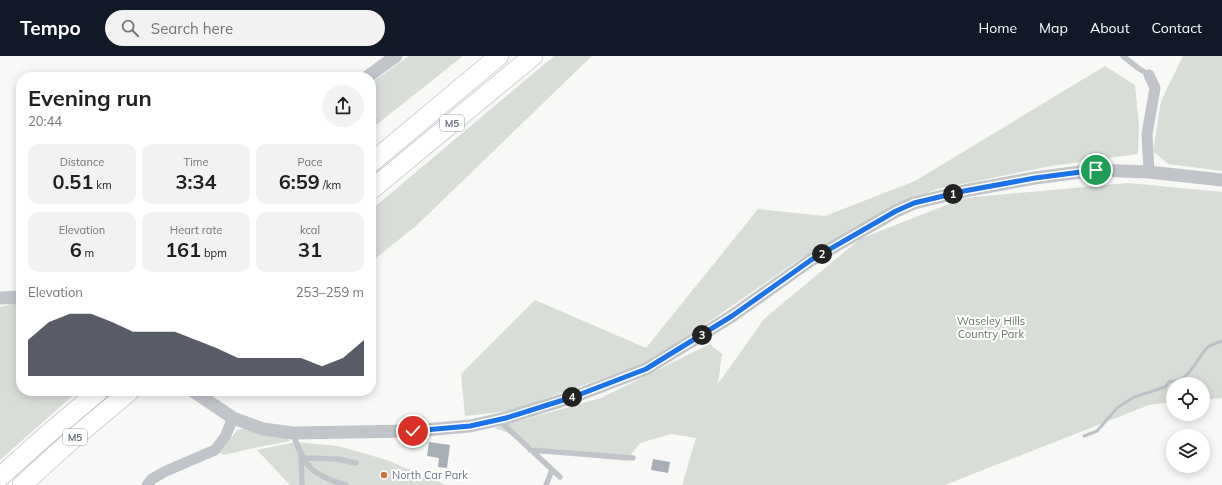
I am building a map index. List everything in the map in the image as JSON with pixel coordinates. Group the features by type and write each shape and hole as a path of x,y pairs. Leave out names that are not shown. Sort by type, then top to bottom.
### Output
{"highway":[{"name":"M5","path":"376,160 499,56"},
{"name":"M5","path":"376,186 533,56"},
{"name":"M5","path":"0,477 93,396"},
{"name":"M5","path":"22,485 74,438 124,396"}],"street":[{"path":"374,72 396,56"},
{"path":"1149,75 1155,88 1147,134 1149,172"},
{"path":"200,396 233,418 263,429 293,433 413,431 470,426 573,397 646,369 732,316 811,260 896,211 914,203 964,191 1035,178 1096,170 1149,172 1222,180"},
{"path":"0,298 16,297"},
{"path":"147,485 152,479 166,471 215,450 225,437 233,418"}],"lane":[{"path":"1123,56 1149,75"},
{"path":"499,419 560,477"},
{"path":"293,433 302,456 310,469 329,480 346,485"},
{"path":"530,450 633,458"},
{"path":"302,456 337,459 356,463"},
{"path":"302,456 302,485"},
{"path":"546,485 552,470"}],"green space":[{"path":"409,56 463,56 376,125 376,79"},
{"path":"554,56 592,56 417,225 376,258 376,206"},
{"path":"1183,56 1222,56 1222,171 1168,164 1153,151 1161,101"},
{"path":"1105,66 1135,85 1139,126 1138,154 1051,166 937,189 889,209 797,261 652,361 510,411 465,416 461,374 535,300 646,348 758,209 825,216 915,181"},
{"name":"Waseley Hills Country Park","path":"1128,183 1222,192 1222,398 1210,399 1210,377 1166,377 1166,403 1149,405 945,485 682,485 696,438 671,434 640,443 626,461 542,452 506,432 494,428 601,398 710,344 722,354 718,384 764,319 860,239 964,198"},
{"path":"16,303 16,396 72,396 0,460 0,307"},
{"path":"245,428 285,435 290,441 224,455 220,453 237,430"},
{"path":"296,442 338,446 387,460 446,485 290,485 257,450"}],"building":[{"path":"429,442 450,445 447,468 438,467 439,458 427,456"},
{"path":"653,459 670,462 668,473 651,470"}],"waterway":[{"path":"1084,436 1097,431 1117,408 1134,397 1165,387 1170,381 1177,381 1182,378 1192,369 1208,347 1222,341"}],"place":[{"name":"North Car Park","path":"384,475"}],"route":[{"path":"413,431 470,426 506,418 573,397 646,369 732,316 811,260 896,211 914,203 964,191 1035,178 1096,170"}]}
